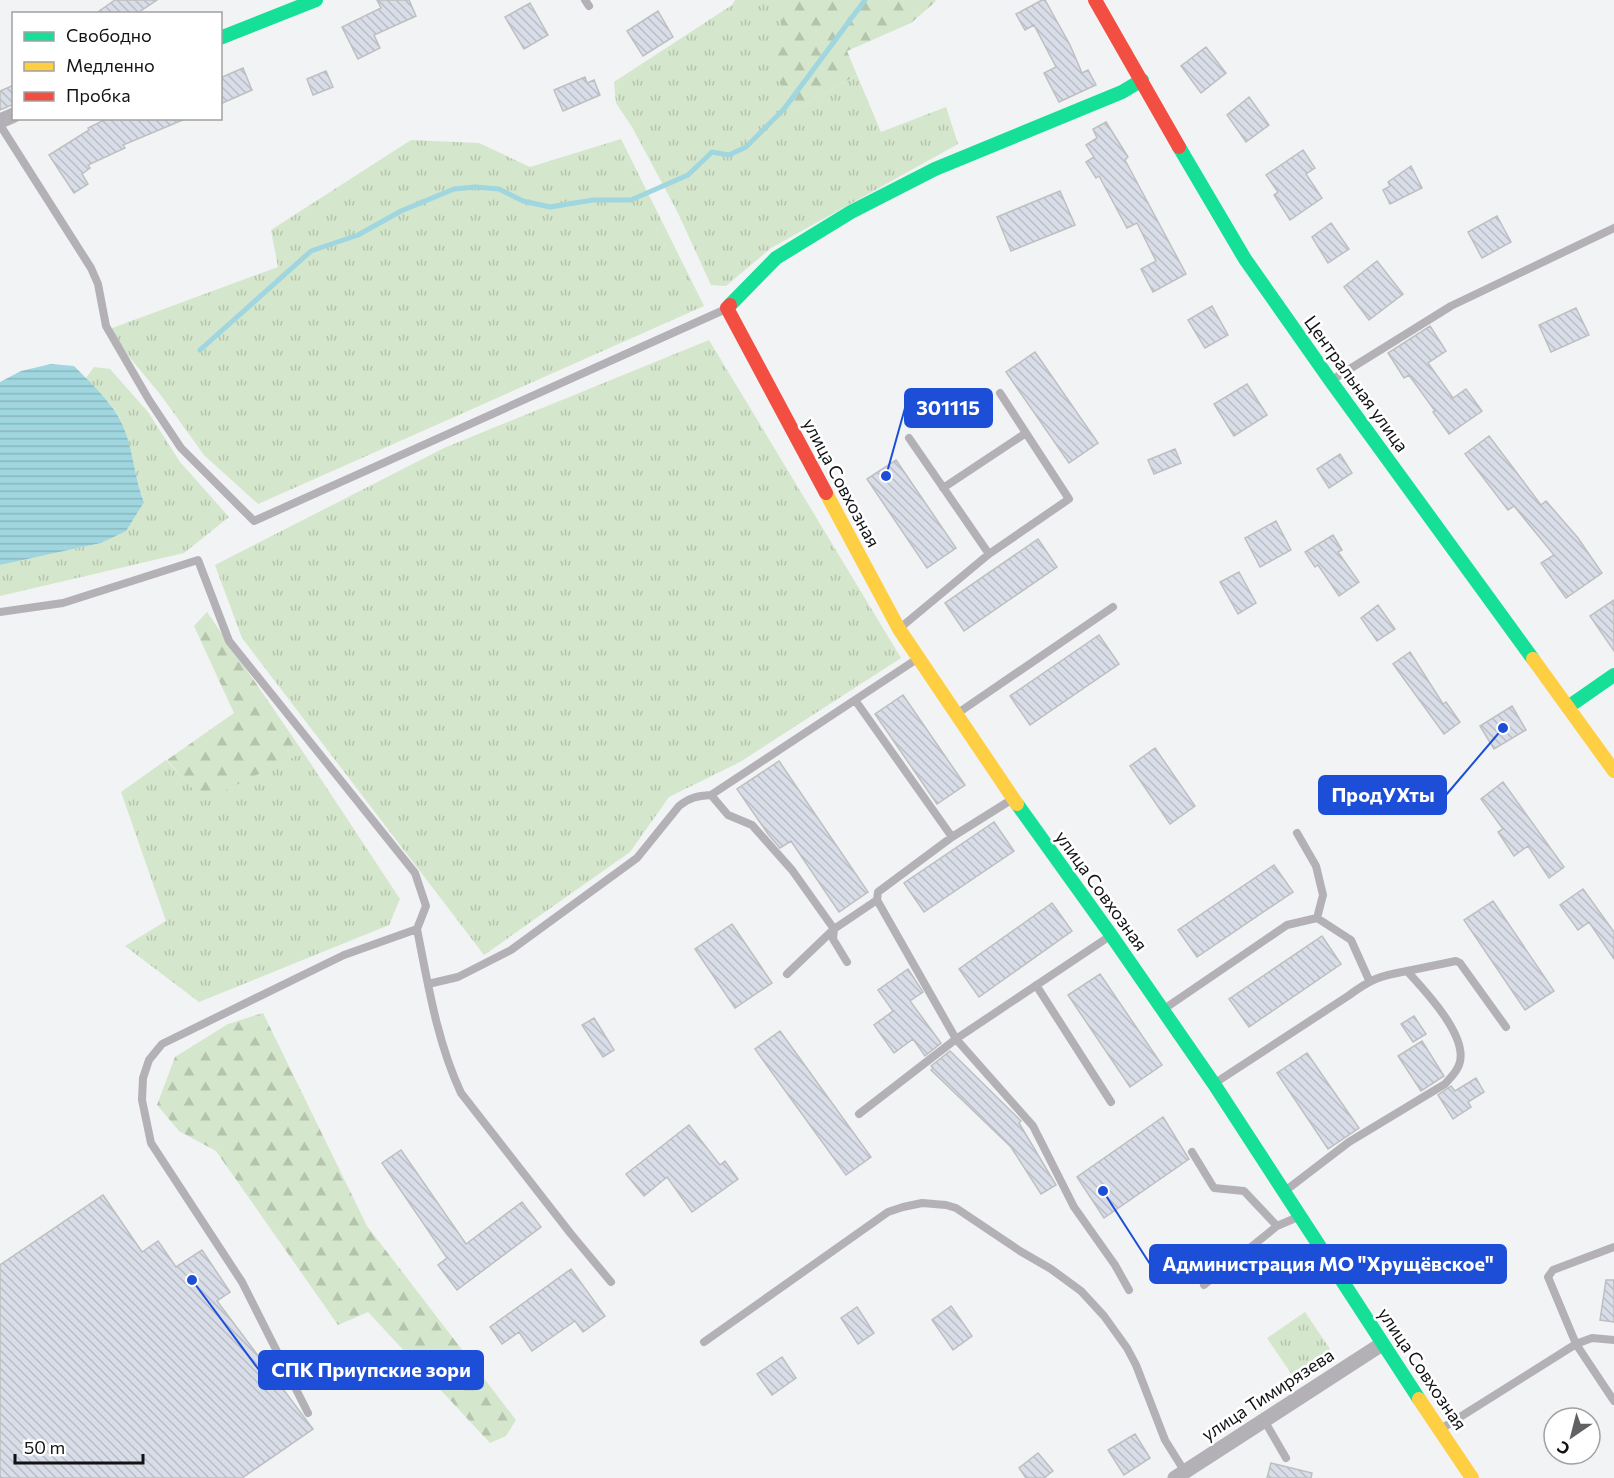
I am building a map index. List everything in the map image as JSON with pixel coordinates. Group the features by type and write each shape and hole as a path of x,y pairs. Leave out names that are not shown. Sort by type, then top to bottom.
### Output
{"street":[{"path":"222,37 316,0"},
{"name":"Центральная улица","path":"1095,0 1245,259 1614,771"},
{"path":"727,308 776,258 851,212 935,169 1122,92 1142,80"},
{"name":"улица Совхозная","path":"727,308 898,629 917,659 1214,1084 1382,1344 1472,1478"},
{"path":"1568,707 1614,675"},
{"name":"улица Тимирязева","path":"1183,1476 1264,1420 1382,1344"}],"lane":[{"path":"0,123 91,268 98,284 106,326 149,400 181,448 254,521 727,308"},
{"path":"1330,380 1451,306 1614,228"},
{"path":"898,629 989,554 1069,499 1000,393"},
{"path":"943,488 1026,433"},
{"path":"909,438 989,554"},
{"path":"0,612 43,608 63,603 198,560 229,642 415,873 426,906 417,929 428,984 448,1067 461,1093 611,1282"},
{"path":"957,714 1113,607"},
{"path":"428,984 458,977 510,950 637,858 687,799 711,795 917,659"},
{"path":"855,700 952,837"},
{"path":"711,795 728,815 752,825 792,870 834,929 833,939 847,962"},
{"path":"1013,799 952,837 878,892 877,900 956,1039 1033,1126 1074,1207 1115,1265 1129,1290"},
{"path":"1297,833 1316,867 1323,895 1317,918"},
{"path":"787,974 834,929 877,900"},
{"path":"1163,1010 1287,925 1317,918 1351,940 1369,980"},
{"path":"308,1413 242,1282 151,1143 142,1100 143,1078 148,1060 162,1044 344,954 417,929"},
{"path":"859,1114 956,1039 1111,935"},
{"path":"1214,1084 1369,980 1407,971 1460,963 1506,1027"},
{"path":"1284,1192 1349,1142 1445,1084 1460,1065 1461,1057 1457,1038 1434,1003 1407,971"},
{"path":"1036,985 1111,1102"},
{"path":"1192,1152 1214,1188 1244,1191 1276,1226"},
{"path":"705,1342 888,1212 910,1205 946,1205 964,1212 1020,1251 1062,1276 1097,1307 1127,1348 1136,1365 1165,1440 1183,1476"},
{"path":"1204,1286 1276,1226 1300,1217"},
{"path":"1614,1247 1553,1270 1548,1278 1576,1344 1614,1401"},
{"path":"1441,1429 1576,1344 1592,1338 1614,1340"},
{"path":"1264,1420 1286,1458"}],"green space":[{"path":"735,0 799,0 785,10 795,110 857,75 881,132 946,107 958,144 771,248 726,286 711,285 677,211 632,127 616,103 614,82 732,5"},
{"path":"799,0 936,1 911,23 847,51 857,75 795,110 771,67 785,9"},
{"path":"621,139 704,306 258,504 204,455 160,394 107,330 278,267 271,230 411,140 479,143 530,167"},
{"path":"709,340 901,658 740,762 669,797 630,852 484,955 242,638 215,565 444,448"},
{"path":"94,367 110,369 148,412 180,462 229,517 184,553 0,596 0,565 101,543 144,501 119,417 86,378"},
{"path":"207,612 303,752 204,801 167,760 234,713 194,626"},
{"path":"303,752 400,899 389,925 199,1002 125,946 166,921 121,792 166,760 204,800"},
{"path":"263,1013 367,1226 516,1420 506,1436 490,1443 368,1312 338,1325 216,1151 179,1131 157,1105 175,1057 228,1024"},
{"path":"1305,1312 1330,1349 1292,1375 1267,1338"}],"water":[{"path":"51,364 74,366 114,410 127,436 144,502 126,531 101,543 0,565 0,382 21,371"}],"building":[{"path":"115,0 157,0 139,12 98,12"},
{"path":"377,0 409,0 416,16 374,35 380,48 358,59 342,27 381,8"},
{"path":"1045,0 1070,45 1082,73 1088,70 1096,85 1059,102 1044,73 1056,67 1034,25 1025,30 1016,14"},
{"path":"530,3 548,35 524,49 505,17"},
{"path":"658,11 673,37 643,56 627,31"},
{"path":"1206,47 1226,73 1201,93 1181,66"},
{"path":"243,68 252,90 222,103 222,77"},
{"path":"326,71 333,87 313,95 307,79"},
{"path":"585,77 587,83 594,80 600,95 563,111 554,90"},
{"path":"12,86 12,105 0,110 0,91"},
{"path":"1249,97 1269,125 1246,142 1227,115"},
{"path":"104,120 183,120 123,145 125,148 88,165 90,168 82,174 88,184 74,193 49,155 89,130 88,128"},
{"path":"1106,122 1128,157 1125,160 1186,274 1153,292 1141,269 1156,261 1137,223 1127,228 1099,176 1096,178 1086,162 1094,157 1086,145 1097,138 1093,129"},
{"path":"1303,150 1315,168 1306,174 1322,198 1290,220 1274,195 1278,192 1266,175"},
{"path":"1411,166 1422,188 1390,204 1383,190 1390,186 1388,182"},
{"path":"1060,191 1075,225 1011,251 997,217"},
{"path":"1497,216 1511,242 1482,258 1468,232"},
{"path":"1331,223 1349,249 1328,263 1312,237"},
{"path":"1377,261 1403,294 1369,320 1344,287"},
{"path":"1212,306 1228,335 1205,348 1188,320"},
{"path":"1576,308 1589,335 1551,352 1539,325"},
{"path":"1430,326 1446,351 1428,363 1453,398 1466,389 1482,411 1449,434 1409,375 1404,378 1388,353"},
{"path":"1035,352 1098,443 1069,463 1006,372"},
{"path":"1247,384 1267,415 1234,436 1214,404"},
{"path":"1489,436 1541,505 1546,501 1578,538 1602,573 1566,598 1541,563 1554,555 1514,506 1508,510 1465,454"},
{"path":"1175,449 1181,463 1154,474 1148,460"},
{"path":"1340,454 1352,473 1329,488 1317,469"},
{"path":"896,460 956,548 927,568 867,479"},
{"path":"1276,521 1291,550 1260,567 1245,538"},
{"path":"1333,535 1342,550 1338,552 1359,582 1339,596 1318,565 1315,567 1305,552"},
{"path":"1038,539 1057,567 964,631 945,603"},
{"path":"1239,572 1256,603 1238,614 1220,582"},
{"path":"1614,600 1614,651 1590,616"},
{"path":"1378,605 1395,629 1377,641 1361,618"},
{"path":"1099,635 1119,664 1030,725 1010,696"},
{"path":"1410,652 1443,704 1446,702 1460,722 1444,734 1393,664"},
{"path":"903,695 965,785 937,804 875,714"},
{"path":"1512,706 1526,730 1494,749 1480,726"},
{"path":"1155,748 1195,806 1170,824 1130,766"},
{"path":"779,761 868,892 839,912 791,841 780,848 737,789"},
{"path":"1503,782 1564,867 1549,878 1528,846 1514,856 1498,832 1503,829 1481,799"},
{"path":"994,822 1014,851 924,912 904,883"},
{"path":"1274,865 1293,892 1197,957 1178,930"},
{"path":"1583,889 1614,932 1614,959 1589,922 1578,930 1560,905"},
{"path":"1493,901 1554,991 1525,1010 1464,920"},
{"path":"1052,903 1072,931 979,997 959,969"},
{"path":"732,924 772,983 735,1008 695,949"},
{"path":"1322,936 1341,964 1249,1027 1229,999"},
{"path":"908,969 923,992 910,1001 941,1043 925,1056 913,1039 894,1053 874,1025 893,1011 878,990"},
{"path":"1100,974 1162,1065 1130,1087 1068,995"},
{"path":"1414,1016 1426,1034 1413,1042 1401,1024"},
{"path":"594,1018 614,1050 603,1057 582,1025"},
{"path":"780,1031 871,1157 846,1175 755,1049"},
{"path":"1422,1041 1444,1076 1421,1091 1398,1056"},
{"path":"950,1051 1021,1121 1019,1123 1056,1185 1041,1194 1011,1147 931,1070 933,1068 931,1066"},
{"path":"1307,1053 1359,1128 1328,1149 1277,1073"},
{"path":"1476,1078 1484,1092 1468,1102 1471,1107 1453,1119 1438,1095 1451,1086 1455,1091"},
{"path":"1163,1117 1189,1159 1104,1218 1077,1177"},
{"path":"689,1125 720,1165 725,1161 738,1179 692,1212 667,1177 644,1196 626,1174"},
{"path":"401,1150 466,1244 522,1202 541,1227 457,1290 438,1265 447,1258 382,1163"},
{"path":"103,1195 142,1252 158,1241 176,1267 202,1250 230,1292 217,1301 313,1429 242,1478 0,1478 0,1265"},
{"path":"571,1269 605,1316 583,1332 575,1321 532,1351 519,1332 502,1344 490,1327"},
{"path":"1606,1280 1614,1280 1614,1322 1600,1320"},
{"path":"951,1306 972,1336 953,1350 932,1320"},
{"path":"857,1307 874,1333 858,1344 841,1318"},
{"path":"782,1357 796,1378 772,1395 757,1374"},
{"path":"1135,1434 1150,1458 1124,1475 1108,1450"},
{"path":"1038,1453 1053,1471 1044,1478 1026,1478 1019,1468"},
{"path":"1271,1463 1312,1473 1311,1478 1267,1478"}],"waterway":[{"path":"200,350 311,251 358,235 401,211 454,189 475,187 499,189 523,201 550,207 593,200 631,200 688,175 712,152 729,155 746,147 784,109 865,0"}],"traffic: fast":[{"path":"222,37 316,0"},
{"path":"730,305 776,258 851,212 935,169 1122,92 1142,80"},
{"path":"1179,147 1245,259 1533,659"},
{"path":"1568,707 1614,675"},
{"path":"1017,804 1214,1084 1419,1399"}],"traffic: slow":[{"path":"826,493 899,629 1017,804"},
{"path":"1533,659 1614,771"},
{"path":"1419,1399 1472,1478"}],"traffic: jam":[{"path":"1095,0 1179,147"},
{"path":"730,305 727,308 826,493"}],"place":[{"name":"301115","path":"886,476"},
{"name":"ПродУХты","path":"1503,728"},
{"name":"Администрация МО \"Хрущёвское\"","path":"1103,1191"},
{"name":"СПК Приупские зори","path":"192,1280"}]}
